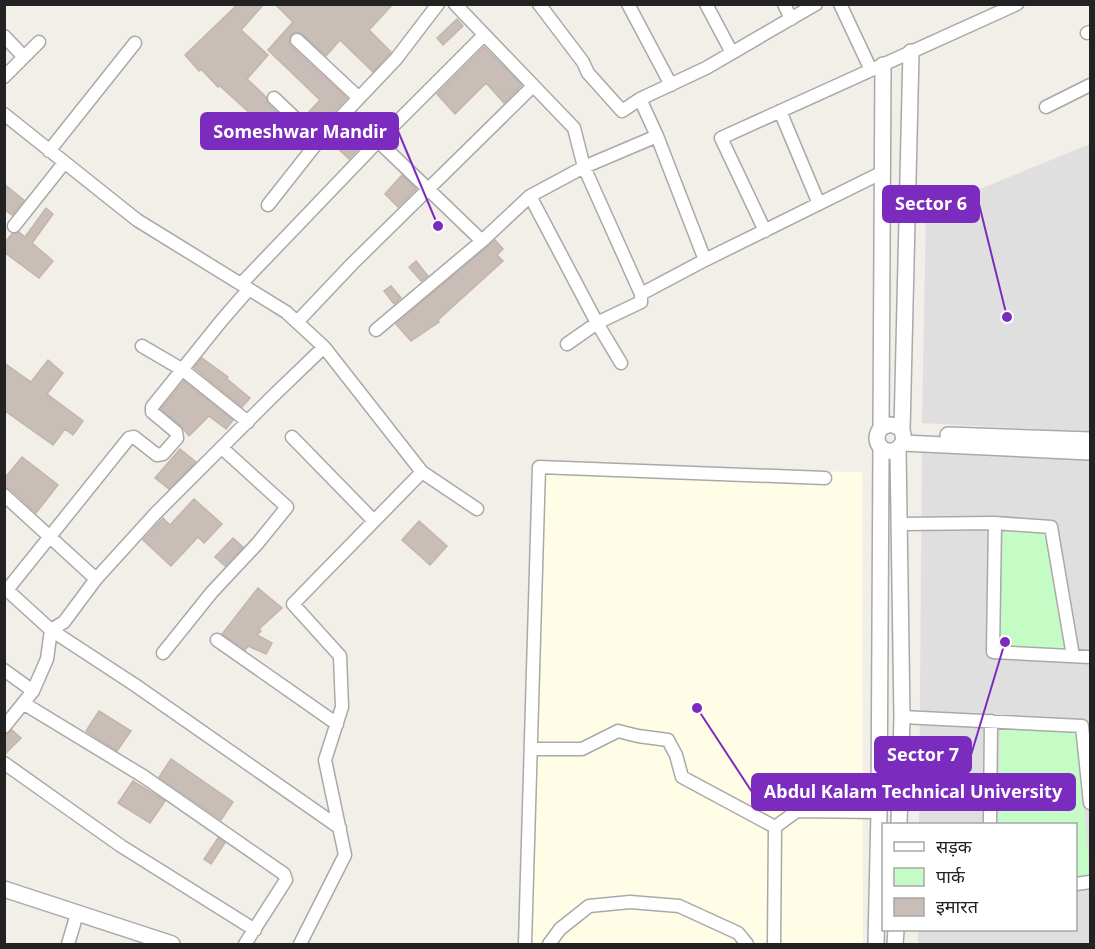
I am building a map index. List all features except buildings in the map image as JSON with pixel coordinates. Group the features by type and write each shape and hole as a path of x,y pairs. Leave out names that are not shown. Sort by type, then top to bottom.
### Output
{"street":[{"path":"268,205 320,139 396,59 438,4"},
{"path":"455,4 573,128 584,167 641,294 641,302 597,323 567,344"},
{"path":"538,4 583,62 588,73 622,111 640,99 732,53 816,4"},
{"path":"628,4 671,85"},
{"path":"706,4 732,53"},
{"path":"784,4 791,19"},
{"path":"840,4 877,68 883,172 881,428"},
{"path":"765,231 721,138 1017,5"},
{"path":"4,36 24,57"},
{"path":"340,828 135,685 51,630 6,589 129,438 134,436 157,455 163,454 177,438 176,432 152,412 152,406 183,370 245,287 378,141 484,36"},
{"path":"297,40 359,98"},
{"path":"4,77 39,42"},
{"path":"49,151 135,43"},
{"path":"899,823 902,717 901,439 911,52"},
{"path":"1046,107 1090,85"},
{"path":"297,322 533,86"},
{"path":"274,98 320,139"},
{"path":"640,99 657,136 705,260"},
{"path":"780,111 819,204"},
{"path":"347,112 482,241"},
{"path":"4,114 137,220 286,312 324,347 422,472 477,509"},
{"path":"375,330 482,241 530,196 584,167 657,136"},
{"path":"14,226 64,163"},
{"path":"641,294 883,172"},
{"path":"530,196 597,323 621,363"},
{"path":"142,346 183,370 248,422"},
{"path":"51,630 64,622 96,579 156,513 324,347"},
{"path":"876,945 881,448 877,435 885,425 894,425 901,439"},
{"path":"292,437 374,521"},
{"path":"901,439 1090,440"},
{"path":"881,448 890,452 901,439"},
{"path":"901,439 1090,452"},
{"path":"163,653 212,592 257,544 287,507 222,448"},
{"path":"525,945 539,467 825,478"},
{"path":"300,945 345,855 325,760 342,707 340,656 293,604 422,472"},
{"path":"4,495 96,579"},
{"path":"901,524 995,523 1051,527 1073,656"},
{"path":"995,523 993,652 1090,657"},
{"path":"4,727 33,691 47,659 51,630"},
{"path":"217,640 337,724"},
{"path":"4,670 33,691"},
{"path":"23,703 143,776 284,874 286,880 245,945"},
{"path":"902,717 1082,726 1090,803"},
{"path":"990,823 991,721"},
{"path":"531,749 582,749 618,731 668,740 676,755 682,777 775,827"},
{"path":"4,763 121,846 255,930"},
{"path":"775,827 797,811 879,812"},
{"path":"774,945 775,827"},
{"path":"4,889 172,945"},
{"path":"549,945 560,929 589,906 630,902 679,906 738,933 747,945"},
{"path":"68,945 77,914"}],"shaded area":[{"path":"1090,144 1090,432 922,423 926,211"},
{"path":"922,449 1090,459 1090,944 918,944 918,931 1077,931 1077,823 919,823"},
{"path":"539,467 862,472 863,944 525,944"}],"green space":[{"path":"1003,531 1045,533 1067,649 1000,647"},
{"path":"1000,727 1077,730 1090,876 1077,877 1077,823 998,823"}],"place":[{"name":"Someshwar Mandir","path":"438,226"},
{"name":"Sector 6","path":"1007,317"},
{"name":"Sector 7","path":"1005,642"},
{"name":"Abdul Kalam Technical University","path":"697,708"}]}
